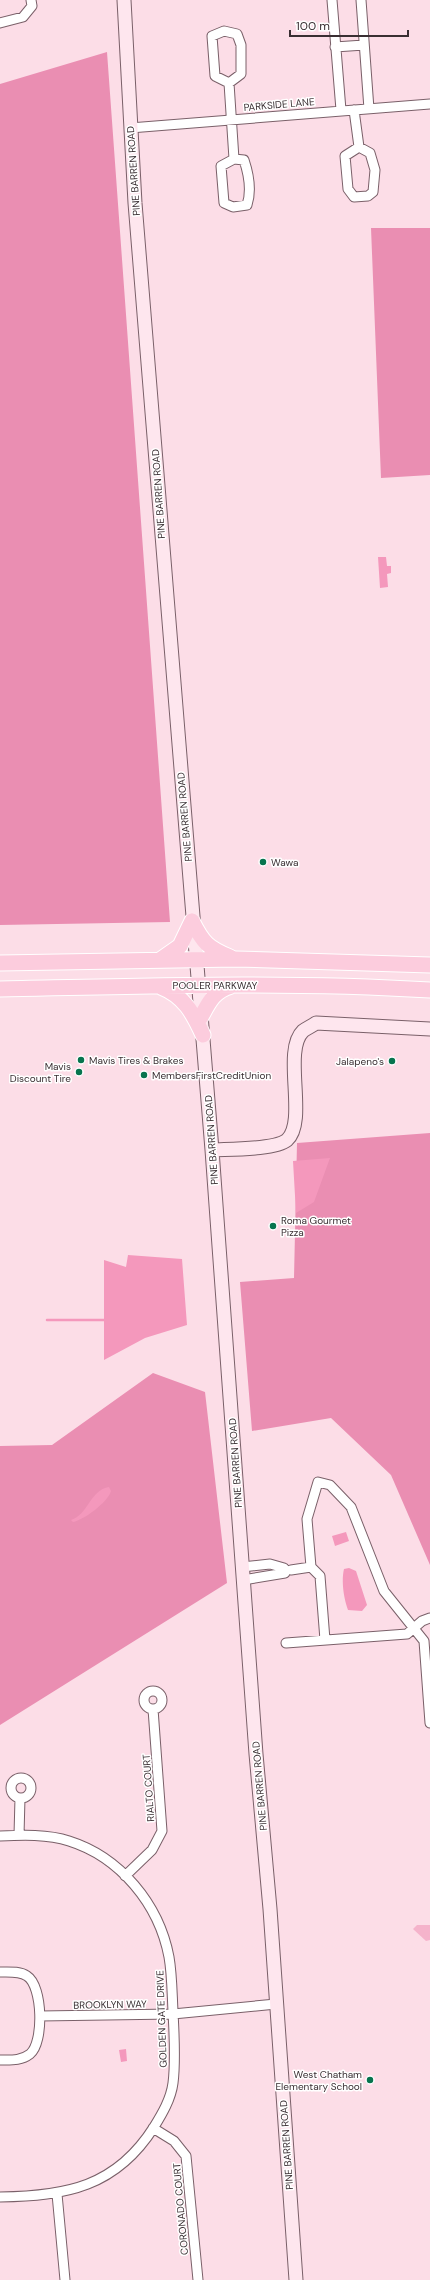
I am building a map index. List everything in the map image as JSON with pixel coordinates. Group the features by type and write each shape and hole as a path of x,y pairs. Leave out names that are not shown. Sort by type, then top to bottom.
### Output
{"main road":[{"name":"PINE BARREN ROAD","path":"124,0 130,128 192,921 199,985 212,1150 296,2280"},
{"path":"192,921 205,943 213,950 236,959"},
{"path":"160,960 180,946 186,939 192,921"},
{"path":"0,963 236,959 430,965"},
{"path":"402,988 430,982"},
{"name":"POOLER PARKWAY","path":"0,988 199,985 355,985 430,990"},
{"path":"201,1017 215,994 222,989 235,985"},
{"path":"156,986 181,998 195,1018 203,1035"},
{"path":"212,1150 275,1145 287,1140 294,1128 296,1046 303,1031 316,1023 430,1029"}],"street":[{"path":"0,23 23,17 32,6 30,0"},
{"path":"332,0 340,110"},
{"path":"361,0 369,109"},
{"path":"224,31 237,34 241,45 241,74 229,83 215,76 212,36 224,31"},
{"path":"335,47 364,45"},
{"path":"229,83 234,159"},
{"name":"PARKSIDE LANE","path":"130,128 430,104"},
{"path":"354,110 359,147"},
{"path":"359,147 370,153 375,170 373,192 368,196 354,197 348,189 345,156 359,147"},
{"path":"234,159 244,160 250,195 247,205 232,207 224,204 221,166 234,159"},
{"path":"311,1567 308,1515 318,1482 327,1483 353,1510 383,1588 424,1641 430,1723"},
{"path":"243,1573 270,1564 287,1570"},
{"path":"243,1573 311,1567 318,1572 321,1580 325,1640"},
{"path":"286,1643 407,1634 422,1621 430,1618"},
{"name":"RIALTO COURT","path":"125,1876 152,1850 162,1831 153,1709"},
{"path":"19,1835 20,1798"},
{"name":"GOLDEN GATE DRIVE","path":"0,1836 19,1835 69,1840 94,1852 118,1868 149,1905 162,1933 169,1957 175,2054 173,2084 167,2103 153,2128 137,2150 117,2168 97,2181 57,2194 0,2197"},
{"path":"0,1972 20,1972 28,1976 36,1986 40,2016 38,2040 31,2054 21,2060 0,2060"},
{"name":"BROOKLYN WAY","path":"40,2016 173,2014 276,2004"},
{"name":"CORONADO COURT","path":"153,2128 174,2141 186,2156 198,2280"},
{"path":"57,2194 64,2280"}],"shaded area":[{"path":"107,52 170,922 0,925 0,84"},
{"path":"371,228 430,228 430,475 381,478"},
{"path":"378,557 386,557 387,566 391,566 391,573 387,574 388,587 380,588"},
{"path":"430,1133 430,1565 391,1475 331,1418 252,1431 240,1282 294,1278 297,1143"},
{"path":"330,1158 314,1202 296,1213 293,1161"},
{"path":"128,1255 182,1259 187,1325 145,1338 104,1360 104,1260 126,1267"},
{"path":"153,1373 205,1392 227,1583 0,1725 0,1446 52,1445"},
{"path":"109,1487 111,1491 101,1505 78,1521 73,1522 71,1520 81,1513 97,1493"},
{"path":"346,1532 349,1541 335,1546 332,1536"},
{"path":"349,1568 356,1571 367,1605 362,1611 348,1610 343,1590 343,1579 344,1569"},
{"path":"417,1925 430,1925 430,1940 426,1941 413,1929"},
{"path":"126,2049 127,2061 121,2062 119,2050"}],"waterway":[{"path":"47,1320 104,1320"}],"place":[{"name":"Wawa","path":"263,862"},
{"name":"Mavis Tires & Brakes","path":"81,1060"},
{"name":"Jalapeno's","path":"392,1061"},
{"name":"Mavis Discount Tire","path":"79,1072"},
{"name":"MembersFirstCreditUnion","path":"144,1075"},
{"name":"Roma Gourmet Pizza","path":"273,1226"},
{"name":"West Chatham Elementary School","path":"370,2080"}]}
